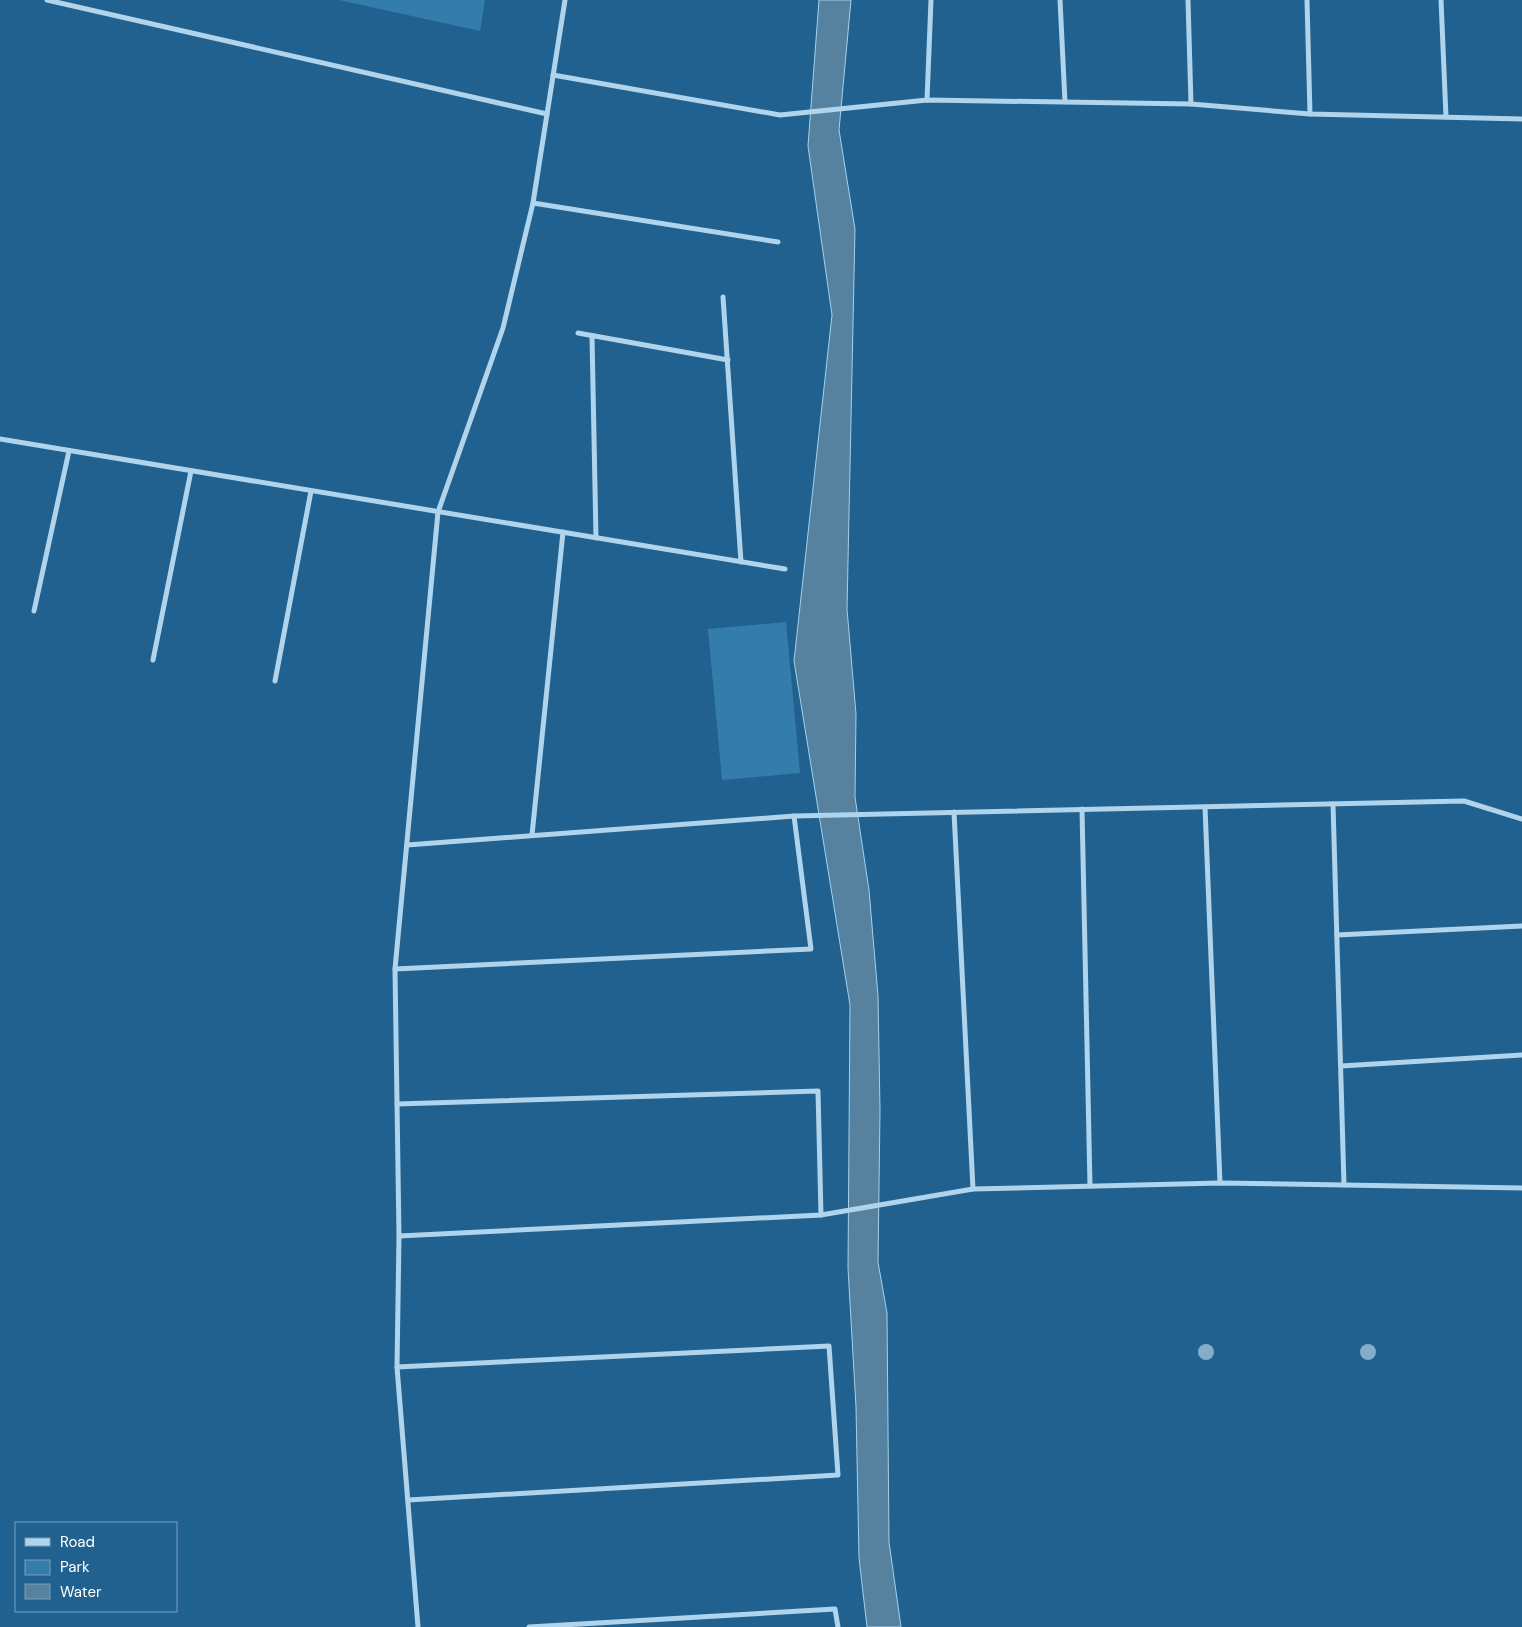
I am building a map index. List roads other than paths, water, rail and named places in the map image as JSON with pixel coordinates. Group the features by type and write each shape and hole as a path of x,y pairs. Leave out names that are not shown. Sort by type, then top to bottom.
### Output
{"street":[{"path":"47,0 547,114"},
{"path":"418,1627 397,1367 399,1236 395,969 438,512 503,328 533,203 565,0"},
{"path":"927,100 931,0"},
{"path":"1060,0 1064,102"},
{"path":"1188,0 1191,104"},
{"path":"1307,0 1310,114"},
{"path":"1441,0 1446,117"},
{"path":"553,75 780,115 927,100 1191,104 1310,114 1522,119"},
{"path":"533,203 778,242"},
{"path":"723,297 741,562"},
{"path":"578,333 728,360"},
{"path":"592,336 596,538"},
{"path":"0,440 785,569"},
{"path":"34,611 69,451"},
{"path":"153,660 191,471"},
{"path":"275,681 311,491"},
{"path":"532,836 564,532"},
{"path":"407,844 794,816 1205,806 1464,801 1522,819"},
{"path":"1333,804 1344,1185"},
{"path":"1205,806 1220,1183"},
{"path":"1082,809 1090,1186"},
{"path":"954,812 973,1189"},
{"path":"395,969 811,949 794,816"},
{"path":"1337,935 1522,926"},
{"path":"1341,1066 1522,1054"},
{"path":"397,1104 818,1091 821,1216"},
{"path":"399,1236 821,1216 973,1189 1220,1183 1522,1188"},
{"path":"397,1367 829,1346 838,1475 408,1500"},
{"path":"529,1627 835,1609 838,1627"}],"water":[{"path":"819,0 851,0 839,130 855,229 847,609 856,714 855,797 869,890 878,996 880,1110 878,1262 887,1313 889,1542 901,1627 867,1627 859,1558 856,1407 848,1268 850,1005 794,661 832,315 808,146"}]}
